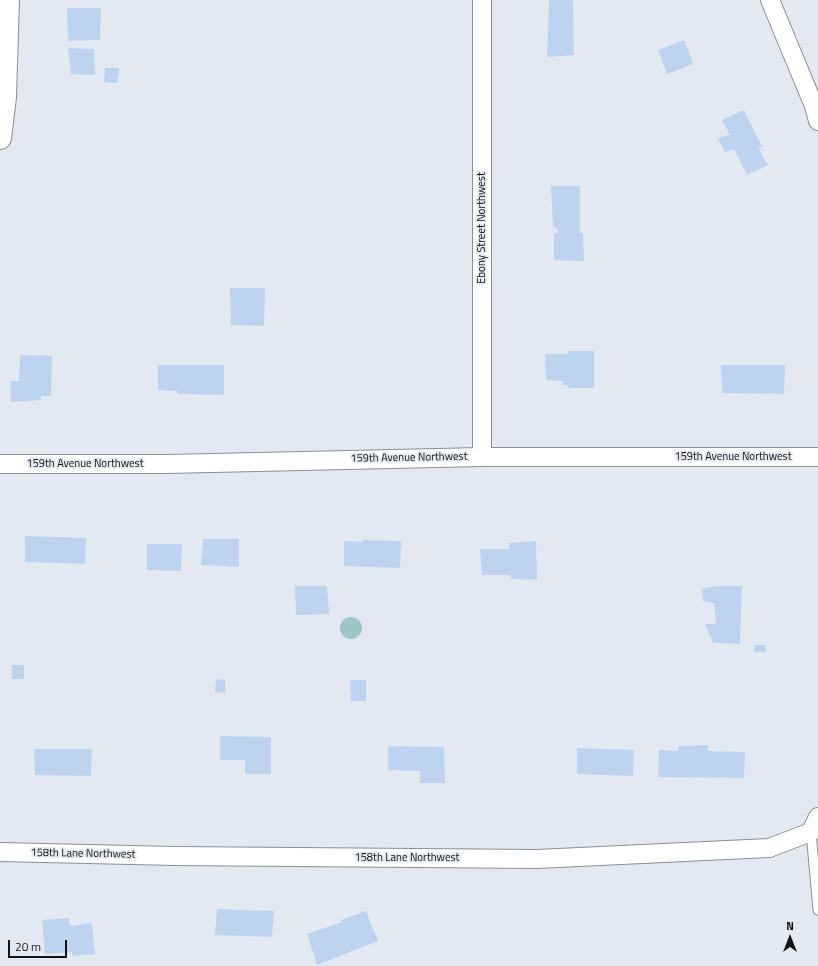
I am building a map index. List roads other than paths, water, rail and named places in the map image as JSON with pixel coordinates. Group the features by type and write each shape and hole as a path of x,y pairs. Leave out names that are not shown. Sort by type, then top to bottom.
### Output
{"street":[{"path":"0,138 5,97 8,0"},
{"name":"Ebony Street Northwest","path":"482,0 482,456"},
{"path":"770,0 814,106 818,120"},
{"name":"159th Avenue Northwest","path":"0,464 167,464 482,456 818,456"},
{"name":"158th Lane Northwest","path":"0,852 175,856 537,859 769,848 814,825"}],"lane":[{"path":"814,825 818,910"}]}
